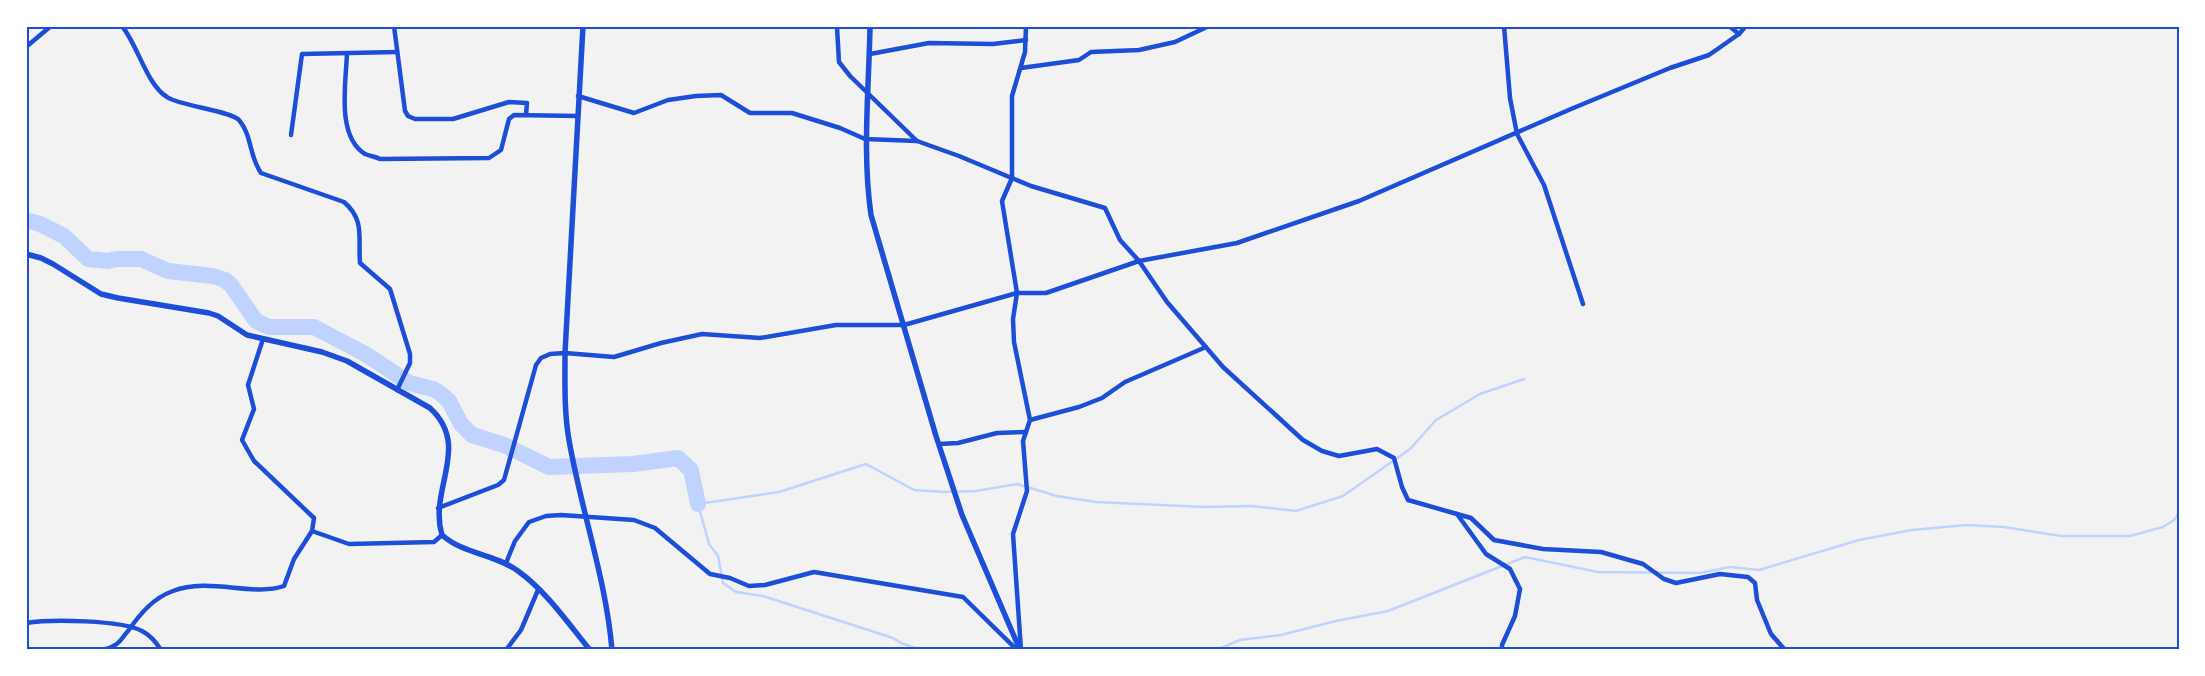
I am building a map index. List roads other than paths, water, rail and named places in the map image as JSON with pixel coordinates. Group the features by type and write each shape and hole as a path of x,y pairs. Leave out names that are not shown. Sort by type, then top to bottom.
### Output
{"street":[{"path":"26,48 51,26"},
{"path":"122,26 132,38 156,89 168,98 238,118 246,129 253,163 261,173 344,202 355,212 359,222 360,263 390,289 410,354 410,363 398,388"},
{"path":"394,26 405,111 408,116 415,119 453,119 509,102 527,103 526,115"},
{"path":"583,26 565,353 566,407 572,451 585,518 603,593 612,650"},
{"path":"828,26 837,27 839,62 868,94 917,141"},
{"path":"870,26 865,139 867,186 871,215 953,486 1020,650"},
{"path":"1020,650 1013,534 1027,491 1023,441 1030,420 1014,342 1012,319 1016,293 1002,201 1012,178 1012,96 1025,52 1026,26"},
{"path":"1021,68 1078,60 1091,52 1139,50 1175,42 1210,26"},
{"path":"1504,26 1510,98 1517,134 1544,185 1584,304"},
{"path":"1730,26 1739,34"},
{"path":"438,508 498,484 507,473 536,365 541,358 550,354 565,353 614,357 661,343 702,334 760,338 836,325 904,325 1016,293 1046,293 1139,261 1237,243 1359,202 1670,68 1709,55 1739,34 1746,26"},
{"path":"870,54 929,43 993,44 1026,40"},
{"path":"291,135 302,54 397,52"},
{"path":"347,53 347,130 355,144 365,154 380,159 489,158 501,150 509,119 514,116 578,116"},
{"path":"578,96 634,112 668,100 720,95 750,113 792,113 840,128 865,139 917,141 1061,196 1105,208 1120,240 1139,261 1167,302 1223,368 1310,443 1322,451 1339,456 1377,449 1394,458 1402,487 1408,500 1471,518 1494,540 1543,549 1601,552 1647,567 1661,577 1676,583 1720,574 1748,576 1755,584 1757,600 1771,634 1785,650"},
{"path":"26,254 40,258 102,294 209,312 246,335 322,352 347,361 398,388 430,408 441,418 447,430 450,445 449,459 438,508 442,535 452,544 506,564 518,571 538,590 590,650"},
{"path":"101,650 117,645 144,610 174,590 194,586 262,589 284,586 294,558 312,531 314,518 254,461 242,440 254,409 248,385 263,339"},
{"path":"1030,420 1080,407 1102,398 1125,382 1206,347"},
{"path":"939,444 958,443 997,433 1026,432"},
{"path":"1457,514 1486,554 1510,569 1520,589 1515,616 1502,645 1502,650"},
{"path":"506,564 515,541 530,522 546,516 561,515 634,520 655,528 698,566 710,574 730,578 749,586 765,585 814,572 963,597 1020,650"},
{"path":"312,531 349,544 434,542 442,535"},
{"path":"506,650 521,630 538,590"},
{"path":"26,623 81,621 131,626 143,631 153,639 161,650"}],"waterway":[{"path":"26,220 40,224 64,236 88,259 108,261 116,259 141,259 168,271 213,276 225,280 231,285 256,321 269,327 314,327 367,355 409,383 433,389 440,393 449,401 461,424 472,435 504,445 549,467 633,464 678,458 691,470 698,504"},
{"path":"921,650 893,638 763,596 736,592 723,583 718,556 709,544 698,504 779,492 866,464 914,490 944,492 976,491 1017,484 1057,496 1096,502 1205,507 1251,506 1296,511 1343,496 1410,449 1436,420 1480,394 1524,379"},
{"path":"1216,650 1240,640 1281,635 1336,621 1388,611 1525,557 1598,572 1700,573 1730,567 1759,570 1859,540 1912,530 1966,525 2004,527 2061,536 2130,536 2163,527 2174,520 2179,513"}]}
